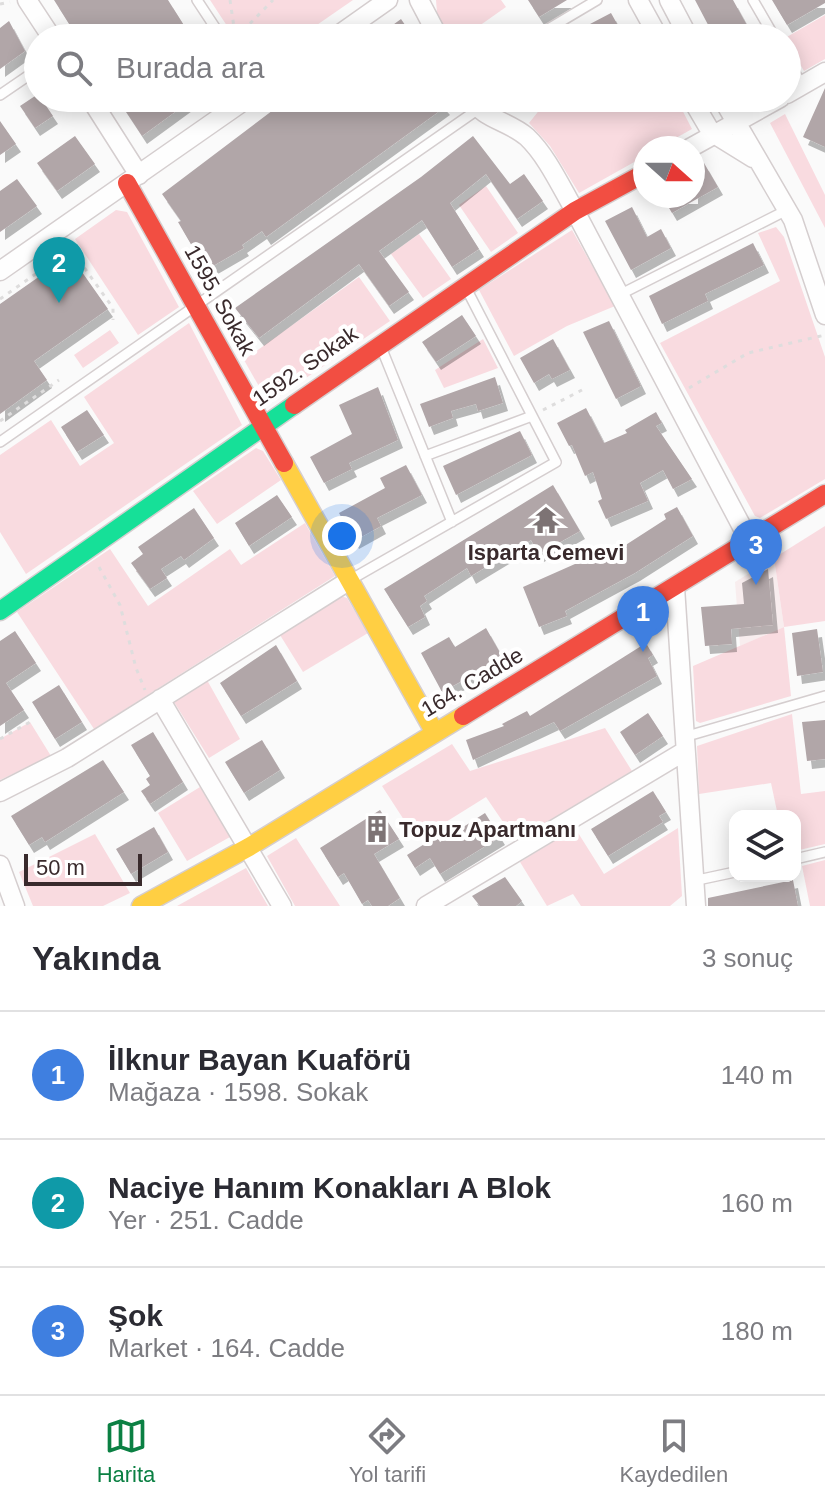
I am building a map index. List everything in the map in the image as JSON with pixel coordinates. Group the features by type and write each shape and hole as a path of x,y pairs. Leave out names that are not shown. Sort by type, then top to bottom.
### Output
{"street":[{"path":"354,24 388,0"},
{"path":"419,0 432,24"},
{"path":"638,0 651,24"},
{"path":"669,0 682,24"},
{"path":"20,1 40,24"},
{"path":"801,86 825,72"},
{"path":"97,112 133,179"},
{"path":"0,271 228,112"},
{"path":"487,112 526,136 575,211 750,542"},
{"path":"700,112 714,135 760,164"},
{"path":"730,112 787,210 825,315"},
{"path":"705,140 755,112"},
{"name":"1595. Sokak","path":"133,179 197,308 435,733"},
{"name":"1592. Sokak","path":"0,611 465,285 575,211 633,180"},
{"name":"164. Cadde","path":"141,906 249,847 825,494"},
{"path":"0,792 67,758 350,580"},
{"path":"675,587 693,905"},
{"path":"157,701 249,847 282,906"},
{"path":"426,906 684,744"},
{"path":"0,865 15,906"}],"lane":[{"path":"197,0 213,24"},
{"path":"557,24 597,0"},
{"path":"753,0 767,24"},
{"path":"0,95 24,79"},
{"path":"0,442 197,308 463,112"},
{"path":"621,294 787,210"},
{"path":"350,580 556,462 465,285"},
{"path":"380,344 452,522"},
{"path":"425,456 532,416"},
{"path":"684,744 825,696"},
{"path":"801,858 825,852"},
{"path":"693,881 729,873"}],"path":[{"path":"230,0 234,24"},
{"path":"250,24 273,0"},
{"path":"0,4 20,1"},
{"path":"0,299 71,249 113,308 113,320"},
{"path":"674,396 748,353 825,335"},
{"path":"0,421 59,380"},
{"path":"532,416 582,390"},
{"path":"89,551 120,605 140,682 157,701"},
{"path":"0,739 30,722"}],"shaded area":[{"path":"210,0 353,0 318,24 226,24"},
{"path":"436,0 501,0 506,7 482,24 443,24 437,13"},
{"path":"825,15 825,59 804,71 801,66 801,29"},
{"path":"538,112 683,112 692,129 679,136 633,136 633,163 579,193 550,146 529,123"},
{"path":"785,114 825,195 825,228 770,123"},
{"path":"486,186 518,233 491,252 459,205"},
{"path":"116,210 127,212 179,307 138,335 75,239"},
{"path":"776,227 784,237 825,357 825,479 760,518 755,516 660,343 780,281 758,233"},
{"path":"572,230 615,306 567,326 514,356 479,290"},
{"path":"419,234 451,279 423,298 391,254"},
{"path":"359,277 390,321 272,401 265,397 244,360"},
{"path":"189,323 242,425 26,574 0,532 0,455 51,420 80,466 114,443 84,397"},
{"path":"110,330 119,343 83,368 74,355"},
{"path":"483,339 498,368 444,388 435,370"},
{"path":"256,448 263,451 281,480 217,524 193,491"},
{"path":"305,523 335,576 94,729 17,612 110,549 148,606 230,549 241,565"},
{"path":"825,526 825,621 784,627 774,558"},
{"path":"774,558 784,627 740,646 735,582"},
{"path":"341,596 347,598 368,633 303,672 280,635"},
{"path":"784,627 791,696 700,723 696,721 693,666"},
{"path":"207,680 240,739 209,758 174,702"},
{"path":"792,714 801,794 825,791 825,844 801,850 801,810 777,810 771,783 699,794 697,746"},
{"path":"30,722 51,756 0,780 0,739"},
{"path":"605,728 632,771 516,841 486,797 417,840 382,786 452,744 470,771"},
{"path":"200,787 230,837 187,861 158,813"},
{"path":"575,828 604,874 678,828 682,896 670,906 581,906 573,894 547,906 520,862"},
{"path":"95,834 130,893 103,906 33,906 19,872"},
{"path":"296,838 340,906 295,906 267,856"},
{"path":"825,860 825,906 810,906 802,866"},
{"path":"246,868 268,906 177,906"}],"building":[{"path":"54,0 168,0 183,24 69,24"},
{"path":"528,0 567,0 539,17"},
{"path":"695,0 733,0 746,24 708,24"},
{"path":"772,0 825,0 825,3 786,24"},
{"path":"611,13 617,24 590,24"},
{"path":"9,21 24,52 0,69 0,28"},
{"path":"825,88 825,147 803,137"},
{"path":"24,112 50,112 53,116 35,128"},
{"path":"126,112 175,112 142,136"},
{"path":"270,112 438,112 266,237 262,231 242,245 244,248 206,270 178,222 181,221 162,194"},
{"path":"0,121 16,144 0,155"},
{"path":"75,136 95,164 57,191 37,163"},
{"path":"473,136 510,184 524,174 543,201 517,219 486,174 450,203 479,249 452,267 422,220 379,251 409,292 389,306 359,264 259,338 235,308 421,177"},
{"path":"705,165 718,187 705,194"},
{"path":"17,179 37,206 0,232 0,191"},
{"path":"632,207 647,237 661,229 671,248 631,270 605,221"},
{"path":"753,243 764,265 705,294 708,301 662,324 649,296"},
{"path":"70,255 108,309 34,361 47,380 0,414 0,304"},
{"path":"462,315 476,336 436,362 422,342"},
{"path":"609,321 641,386 616,399 583,332"},
{"path":"553,339 570,370 552,379 549,374 534,383 520,358"},
{"path":"495,377 503,403 478,411 476,404 451,411 453,418 429,427 420,404"},
{"path":"378,387 398,440 349,463 352,469 324,483 310,457 352,434 339,405"},
{"path":"586,408 604,443 627,433 625,430 656,412 662,423 656,426 692,479 673,489 663,470 640,483 648,501 606,519 598,501 602,499 593,472 585,476 572,445 569,446 557,423"},
{"path":"87,410 104,435 77,452 61,427"},
{"path":"520,431 532,455 456,495 443,466"},
{"path":"406,465 422,495 377,518 381,526 354,541 339,513 385,488 380,478"},
{"path":"553,485 580,531 539,554 531,540 471,576 467,568 424,596 427,601 420,606 425,617 408,627 384,589"},
{"path":"277,495 292,517 249,546 235,523"},
{"path":"677,507 693,536 635,573 565,611 567,616 539,627 523,587 584,560 586,564 619,545 621,548 666,519 664,514"},
{"path":"194,508 214,538 184,560 181,556 161,569 167,578 150,589 131,563 143,554 138,547"},
{"path":"768,569 773,625 731,629 732,644 705,646 701,607 744,604 742,583"},
{"path":"486,628 503,658 442,692 421,653 449,637 455,647"},
{"path":"817,629 823,672 797,676 792,633"},
{"path":"15,631 36,663 6,683 24,710 0,726 0,641"},
{"path":"646,643 653,655 648,658 657,676 560,731 554,722 473,760 466,740 504,726 502,724 527,711 530,716"},
{"path":"276,645 297,681 241,716 220,683"},
{"path":"59,685 82,722 55,739 32,702"},
{"path":"648,713 663,736 635,755 620,732"},
{"path":"825,720 825,759 807,761 802,722"},
{"path":"153,732 183,782 150,804 141,791 150,785 146,779 150,776 131,745"},
{"path":"262,740 280,770 244,793 225,762"},
{"path":"103,760 124,792 45,842 42,837 29,845 11,816"},
{"path":"653,791 666,812 659,816 663,822 608,856 591,829"},
{"path":"380,810 399,839 374,854 400,898 388,906 372,906 368,900 362,904 344,873 338,877 320,848"},
{"path":"485,813 500,837 440,874 430,858 415,868 407,855 437,836 440,842"},
{"path":"154,827 168,852 131,874 116,849"},
{"path":"505,877 522,901 516,906 480,906 472,896"},
{"path":"793,882 798,906 708,906 708,898"}],"traffic: fast":[{"path":"0,611 294,405"}],"traffic: slow":[{"path":"284,463 435,733"},
{"path":"141,906 249,847 463,716"}],"traffic: jam":[{"path":"294,405 575,211 633,180"},
{"path":"127,183 284,463"},
{"path":"463,716 825,494"}],"place":[{"name":"Naciye Hanım Konakları A Blok","path":"59,303"},
{"name":"Isparta Cemevi","path":"546,520"},
{"name":"Şok","path":"756,585"},
{"name":"İlknur Bayan Kuaförü","path":"643,652"},
{"name":"Topuz Apartmanı","path":"377,829"}]}
